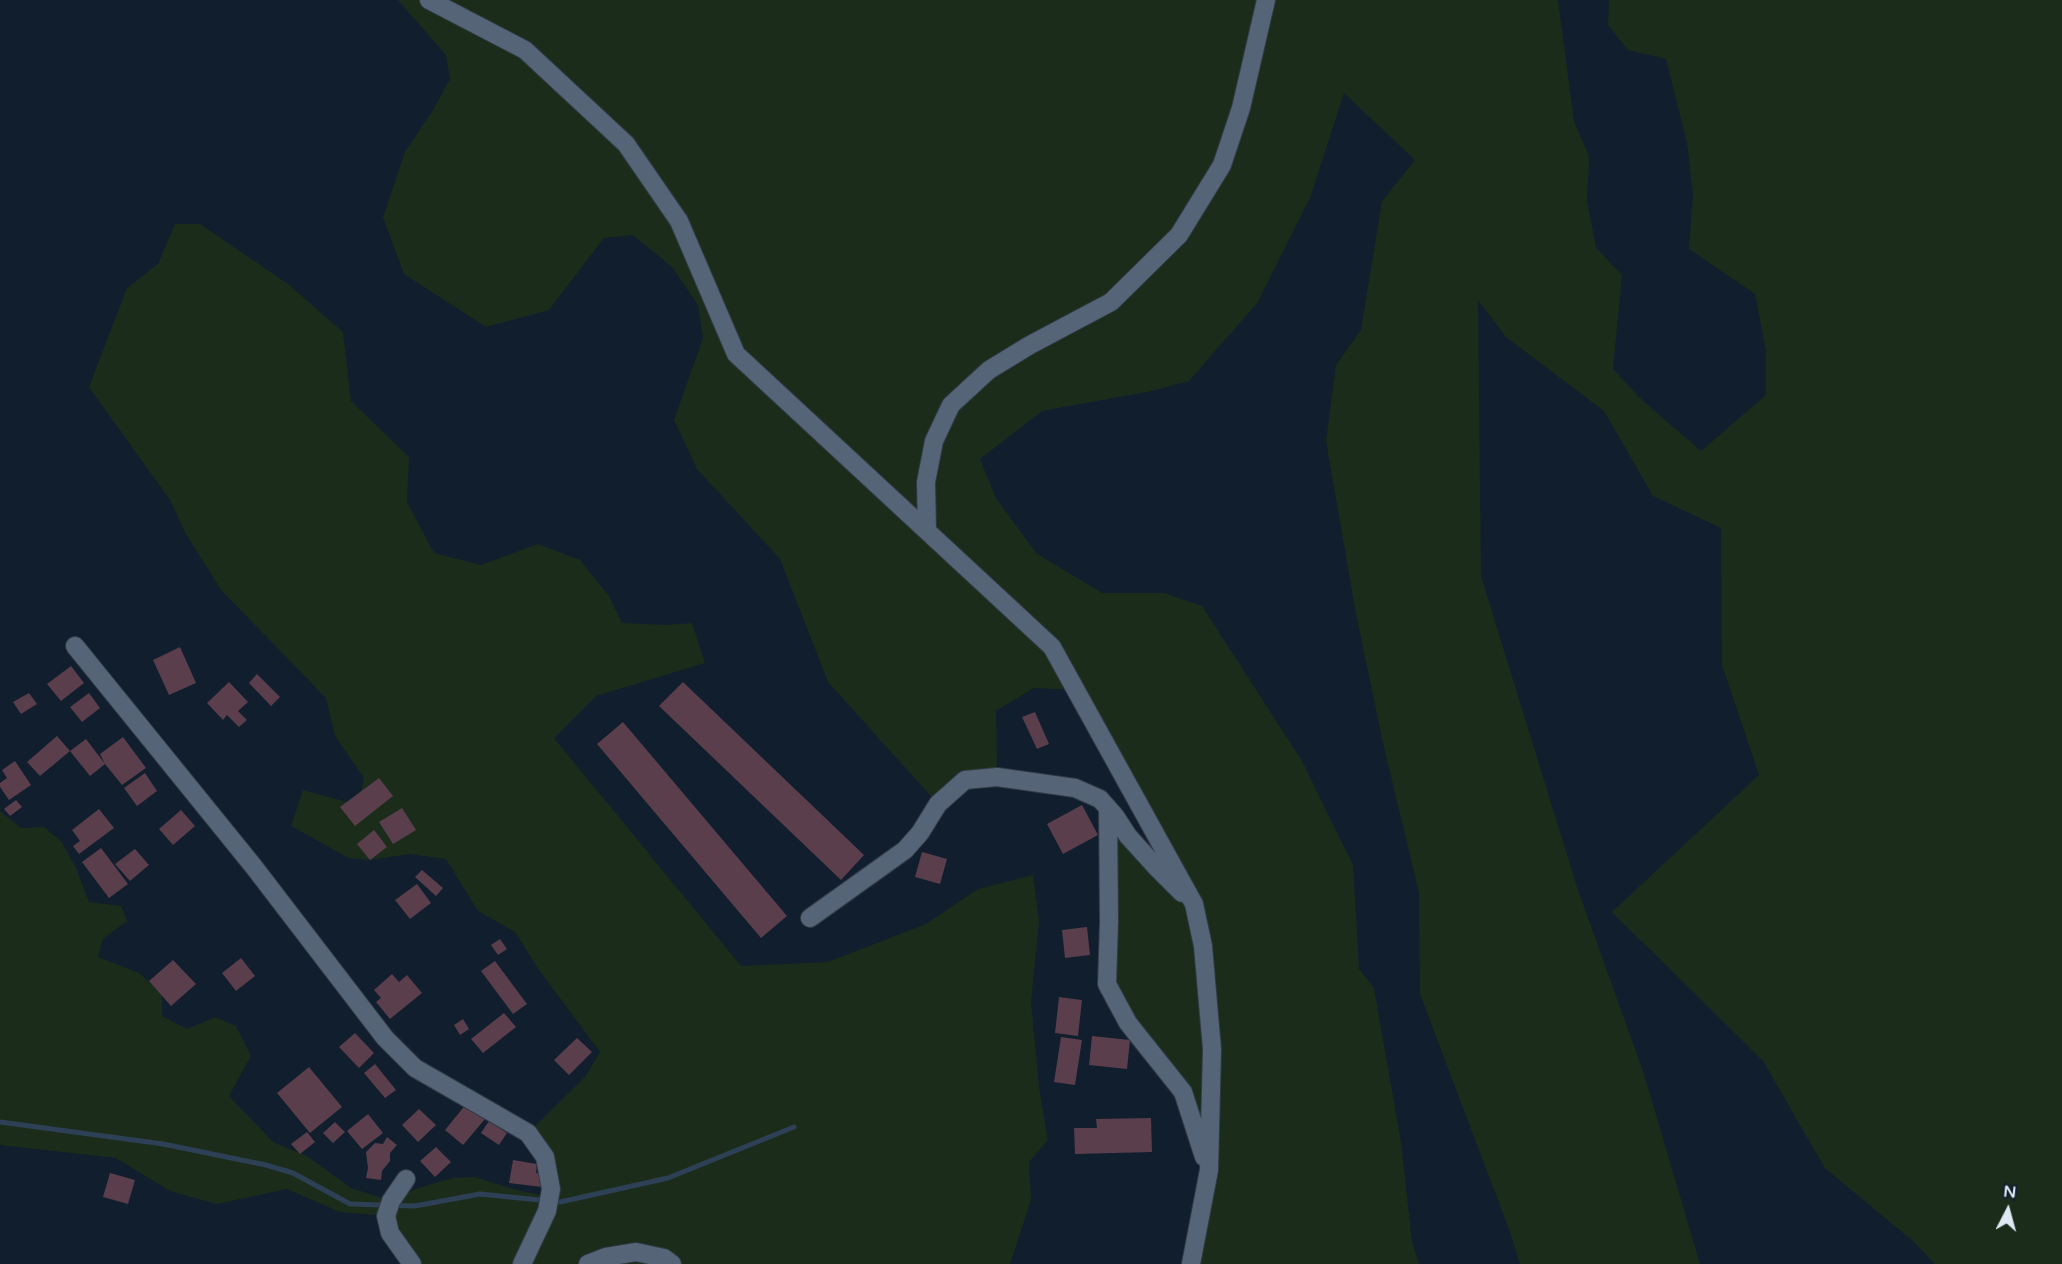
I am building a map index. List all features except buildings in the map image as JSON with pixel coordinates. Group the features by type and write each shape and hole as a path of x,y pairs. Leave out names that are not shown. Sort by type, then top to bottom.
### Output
{"street":[{"path":"429,0 525,50 626,144 678,221 736,354 1052,647 1194,904 1203,946 1212,1049 1209,1170 1191,1264"},
{"path":"927,531 926,482 934,441 951,405 989,370 1030,345 1111,302 1179,236 1222,165 1241,108 1266,0"},
{"path":"75,646 254,867 385,1038 415,1068 528,1133 545,1157 551,1189 547,1210 522,1264"},
{"path":"810,918 905,850 920,833 938,804 965,780 997,777 1075,788 1100,799 1156,868 1194,904"},
{"path":"1108,808 1107,984 1128,1023 1183,1092 1209,1170"},
{"path":"406,1179 388,1209 390,1233 412,1264"},
{"path":"588,1264 606,1257 636,1252 664,1258 672,1264"}],"green space":[{"path":"398,0 1558,0 1574,121 1589,156 1587,200 1596,248 1622,275 1613,369 1641,399 1701,451 1766,395 1766,350 1755,294 1689,249 1693,194 1687,143 1666,59 1628,50 1608,25 1609,0 2062,0 2062,1264 1935,1264 1914,1242 1825,1168 1763,1061 1612,912 1759,775 1722,665 1721,528 1653,496 1604,411 1506,337 1478,300 1481,576 1577,887 1644,1074 1700,1264 1520,1264 1420,994 1419,893 1383,743 1356,614 1326,441 1336,365 1361,330 1382,201 1415,160 1344,93 1310,198 1258,302 1189,381 1152,391 1042,411 980,459 996,498 1036,553 1102,593 1164,593 1202,606 1302,761 1353,865 1359,969 1374,988 1401,1142 1412,1242 1419,1264 1191,1264 1208,1170 1183,1092 1107,984 1108,808 1192,902 1076,690 1034,688 996,711 997,777 965,780 938,804 828,682 780,559 697,469 674,420 703,338 698,305 672,267 633,235 604,238 549,310 486,327 404,274 383,217 405,152 450,79 446,55"},
{"path":"175,224 200,224 288,284 343,332 351,401 409,457 407,502 434,553 481,565 538,544 580,560 609,596 622,623 667,625 692,623 705,663 596,696 554,738 741,966 828,962 926,924 978,889 1033,875 1039,921 1031,1002 1039,1087 1048,1140 1029,1162 1031,1200 1010,1264 412,1264 386,1216 340,1212 287,1189 217,1204 170,1191 116,1158 0,1145 0,811 21,828 44,827 62,842 77,870 89,902 121,906 127,921 103,939 98,957 139,973 162,993 162,1016 187,1029 215,1017 236,1026 251,1056 229,1096 273,1142 307,1156 351,1188 391,1201 418,1188 453,1178 474,1177 550,1197 528,1133 585,1077 600,1052 539,970 515,932 478,911 446,859 410,854 370,860 349,858 291,826 303,790 358,805 364,778 335,736 326,698 221,590 186,534 170,500 89,387 127,288 158,264"}],"waterway":[{"path":"0,1122 163,1144 266,1165 293,1173 350,1204 415,1206 480,1194 560,1202 668,1178 794,1127"}]}
